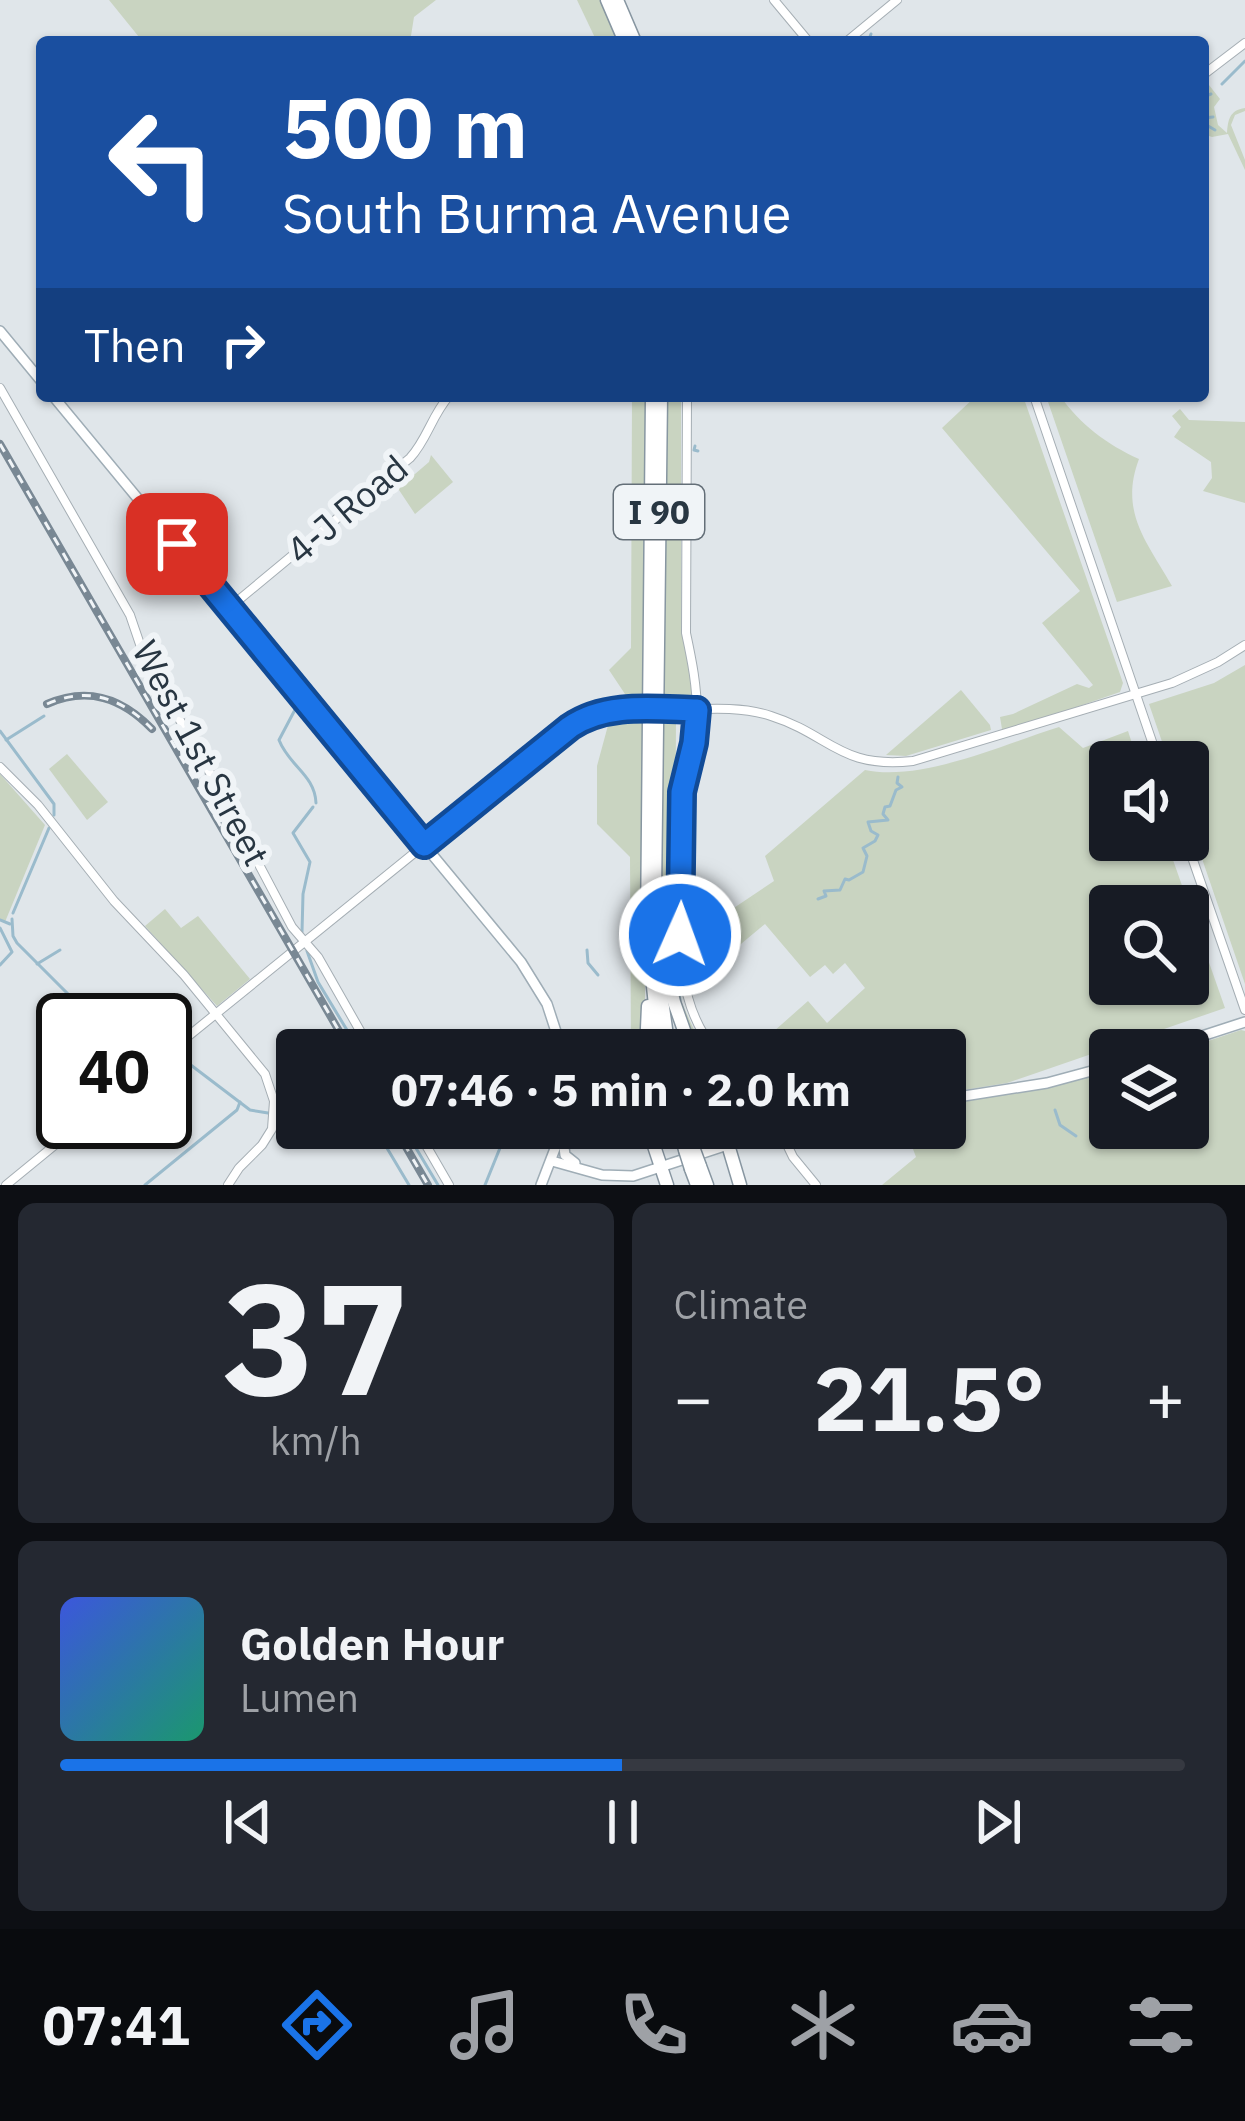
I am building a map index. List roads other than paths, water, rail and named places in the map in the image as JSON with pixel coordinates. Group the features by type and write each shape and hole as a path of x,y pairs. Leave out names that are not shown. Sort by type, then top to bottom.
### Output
{"highway":[{"path":"607,0 622,36"},
{"path":"618,0 633,36"},
{"name":"I 90","path":"656,402 656,936 663,1029"},
{"name":"I 90","path":"646,1029 656,402"},
{"name":"I 90","path":"656,855 665,964 683,1029"},
{"name":"I 90","path":"647,932 662,1029"},
{"path":"655,1149 667,1185"},
{"path":"689,1149 697,1185"},
{"path":"730,1149 740,1185"},
{"path":"695,1168 706,1185"}],"main road":[{"path":"0,331 36,375"},
{"path":"58,402 537,986 556,1029"},
{"path":"1209,1034 1245,1022"},
{"path":"966,1096 1089,1072"},
{"path":"541,1185 556,1149"},
{"path":"565,1149 566,1158 602,1174"},
{"path":"552,1161 602,1174 633,1176 717,1149"}],"street":[{"path":"774,0 803,36"},
{"path":"853,36 897,0"},
{"path":"1209,70 1245,43"},
{"name":"West 1st Street","path":"0,388 130,614 145,659 292,927 318,957 359,1029"},
{"name":"4-J Road","path":"229,608 410,458 444,402"},
{"path":"687,402 686,633 697,710 682,792 680,935 685,986 701,1029"},
{"path":"1036,402 1153,741"},
{"path":"192,1033 577,722 599,713 764,713 851,757 892,764 932,757 1137,694 1200,670 1245,645"},
{"path":"0,767 265,1074 275,1107 268,1136 228,1185"},
{"path":"1193,861 1245,1010"},
{"path":"5,1185 50,1149"},
{"path":"428,1149 449,1185"},
{"path":"789,1149 816,1185"}],"waterway":[{"path":"1222,84 1245,61"},
{"path":"1209,117 1213,117"},
{"path":"1209,126 1215,130"},
{"path":"695,446 698,451"},
{"path":"310,692 311,699"},
{"path":"298,704 279,740 311,785 316,803"},
{"path":"6,740 44,716"},
{"path":"0,731 54,804 54,815"},
{"path":"818,899 826,896 824,891 840,890 845,879 863,872 867,856 863,848 878,835 868,822 888,820 883,814 902,787 898,777"},
{"path":"302,932 310,862 293,833 313,807"},
{"path":"13,913 49,828"},
{"path":"12,919 17,943 67,993"},
{"path":"0,920 10,924"},
{"path":"0,928 12,952 0,965"},
{"path":"37,964 60,950"},
{"path":"587,950 588,963 598,975"},
{"path":"307,951 318,982 346,1029"},
{"path":"679,995 680,1000"},
{"path":"192,1066 250,1110 268,1113"},
{"path":"145,1185 237,1110 240,1102"},
{"path":"1055,1110 1060,1125 1076,1136"},
{"path":"388,1149 409,1185"},
{"path":"417,1149 438,1185"},
{"path":"485,1185 500,1149"}],"railway":[{"path":"0,444 338,1029"},
{"path":"47,704 76,696 104,698 129,709 152,729"},
{"path":"407,1149 428,1185"}]}
